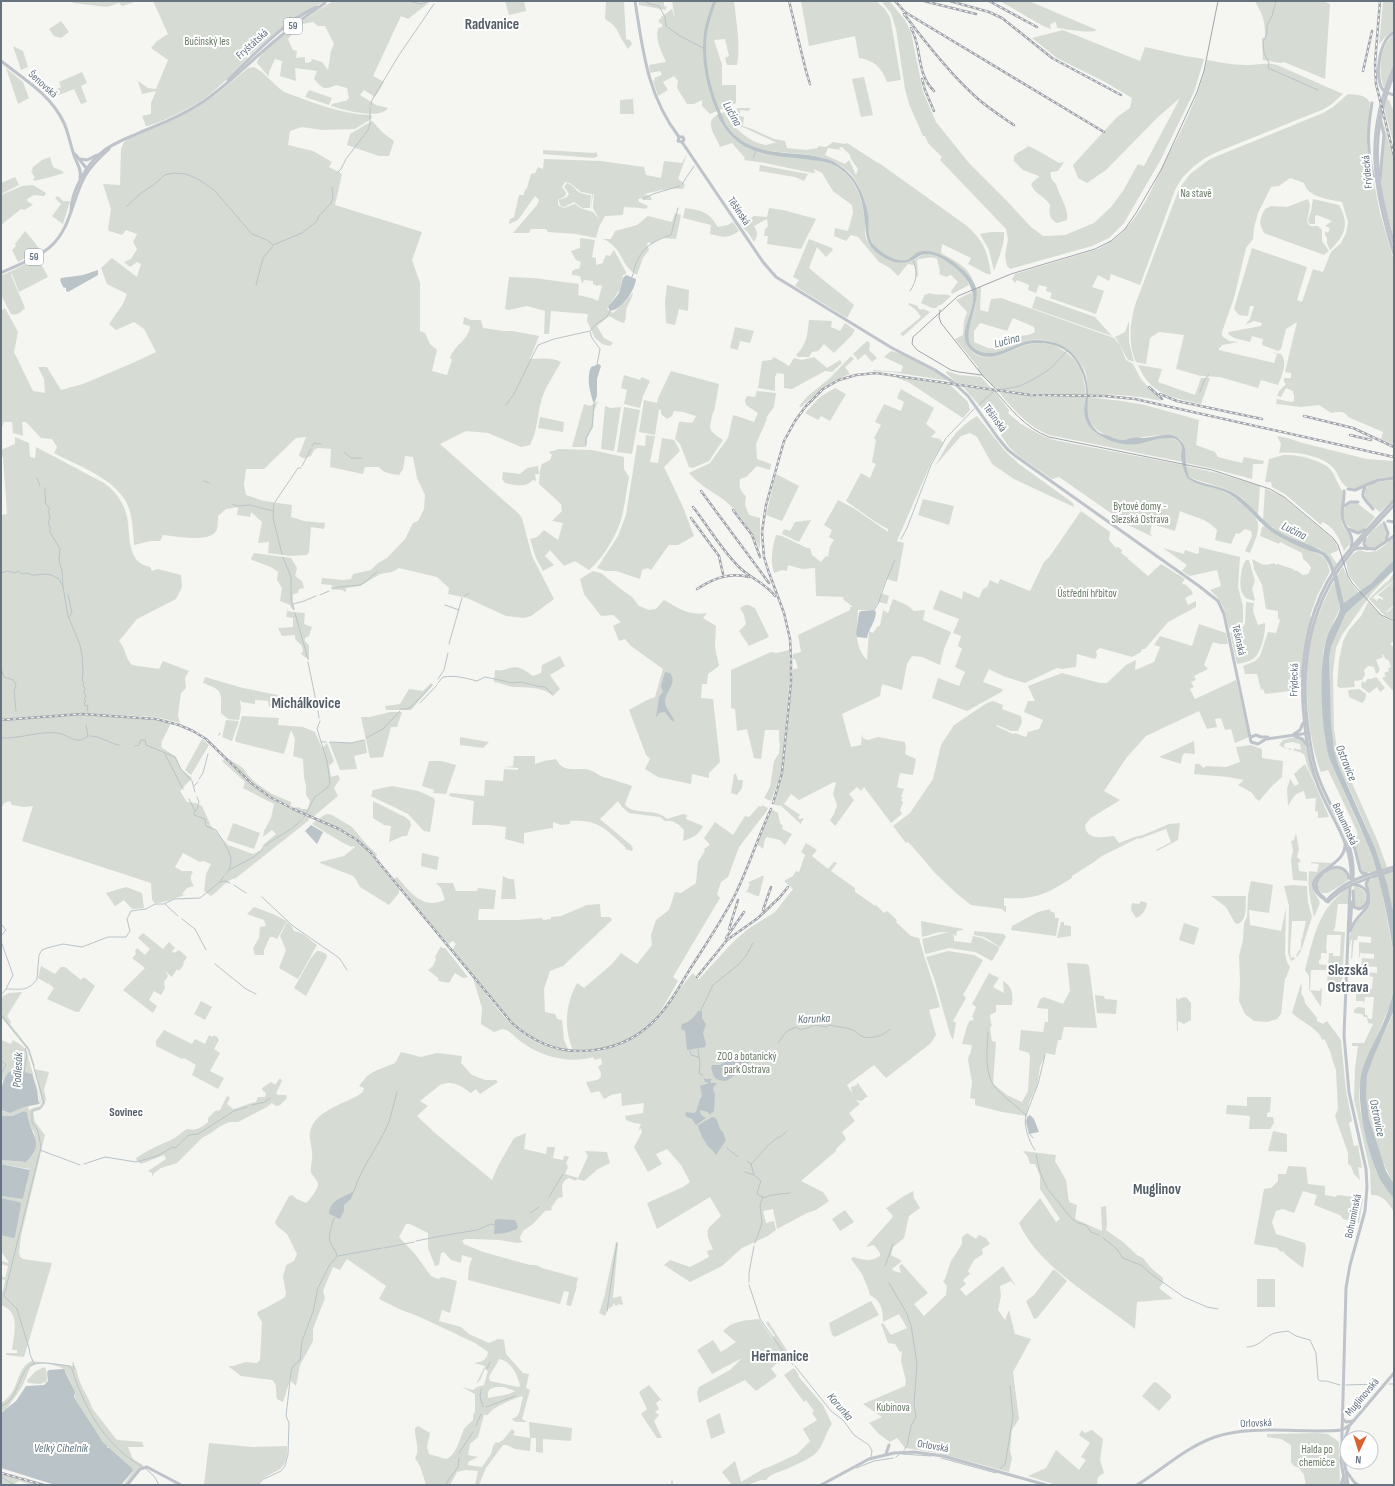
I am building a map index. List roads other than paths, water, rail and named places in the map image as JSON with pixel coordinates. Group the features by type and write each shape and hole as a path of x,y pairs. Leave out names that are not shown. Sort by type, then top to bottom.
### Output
{"main road":[{"name":"Fryštátská","path":"114,145 195,106 216,91 287,30 330,1"},
{"name":"Těšínská","path":"635,1 642,47 652,86 663,113 679,137 684,137 682,142 763,262 776,277 892,348 948,378 968,396 1008,450 1218,601 1224,614 1249,729 1252,736"},
{"path":"1394,33 1389,35 1384,43 1380,58 1379,72 1383,90 1394,95"},
{"name":"Šenovská","path":"1,61 39,91 52,104 64,125 72,150 78,159"},
{"path":"1389,83 1394,67"},
{"path":"1389,83 1394,74"},
{"name":"Frýdecká","path":"1389,83 1378,111 1376,134 1381,200 1394,254"},
{"path":"1372,103 1380,117 1384,136 1380,178 1381,200 1368,148 1368,128 1372,103"},
{"name":"59","path":"71,211 79,182 88,168 100,153 114,145"},
{"name":"59","path":"1,273 38,255 50,247 61,233 71,211 74,208 88,168 114,145"},
{"path":"78,159 86,160 100,153"},
{"path":"78,159 88,168"},
{"path":"78,159 81,171 79,182"},
{"name":"Frýdecká","path":"1381,200 1394,243"},
{"path":"1351,550 1353,540 1342,517 1346,490 1355,490 1376,481 1394,478"},
{"path":"1366,486 1363,492 1363,498 1373,509"},
{"path":"1351,550 1388,509 1394,500"},
{"path":"1344,506 1350,502 1358,502"},
{"path":"1388,509 1394,505"},
{"path":"1386,541 1388,532 1386,522 1394,522"},
{"path":"1348,530 1361,532 1371,528"},
{"path":"1351,550 1371,528"},
{"path":"1365,536 1364,543 1367,549"},
{"path":"1351,550 1359,548 1376,549 1394,536"},
{"name":"Frýdecká","path":"1316,777 1307,745 1303,689 1303,664 1307,634 1318,602 1337,566 1351,550"},
{"name":"Frýdecká","path":"1304,702 1304,719 1316,777"},
{"path":"1294,735 1301,728 1304,719"},
{"path":"1261,739 1307,734"},
{"path":"1258,735 1261,739 1258,744 1254,744 1250,741 1252,736 1258,735"},
{"path":"1294,735 1302,739 1307,745"},
{"name":"Bohumínská","path":"1316,777 1341,825 1353,858 1351,879"},
{"name":"Bohumínská","path":"1316,777 1323,797 1343,837 1350,859 1351,879"},
{"path":"1331,806 1336,812 1341,812 1338,816 1341,825"},
{"path":"1344,832 1354,847 1361,872 1370,876"},
{"path":"1327,901 1318,893 1315,883 1317,877 1323,870 1334,863 1344,853 1345,847 1343,837"},
{"path":"1318,893 1318,879 1323,873 1330,869 1338,867 1344,868 1348,872 1351,879"},
{"path":"1327,901 1336,894 1351,888 1370,876 1394,867"},
{"path":"1318,893 1327,895 1350,882 1394,870"},
{"path":"1350,931 1355,921 1369,905 1366,883 1370,876"},
{"path":"1362,886 1368,893 1366,905 1358,909 1353,905 1351,888 1362,886"},
{"name":"Bohumínská","path":"1348,942 1350,931 1351,888"},
{"name":"Bohumínská","path":"1342,1430 1346,1288 1350,1265 1365,1211 1367,1186 1366,1169 1351,1103 1345,1062 1344,1013 1351,888"},
{"path":"1327,901 1335,891"},
{"name":"Muglinovská","path":"1342,1430 1349,1426 1394,1373"},
{"path":"1342,1418 1346,1422 1353,1421"},
{"path":"1348,1430 1349,1426"},
{"name":"Orlovská","path":"1137,1485 1192,1448 1220,1436 1242,1432 1339,1430"},
{"path":"886,1454 889,1446"},
{"name":"Orlovská","path":"821,1485 862,1462 886,1454 914,1452 934,1454 1046,1485"},
{"path":"127,1485 144,1467 151,1467 180,1485"},
{"name":"Bohumínská","path":"1343,1470 1346,1485"},
{"name":"Bohumínská","path":"1345,1470 1346,1485"},
{"path":"1346,1470 1350,1478 1358,1485"},
{"path":"1342,1485 1343,1474"}],"water":[{"path":"721,113 727,126 735,136 745,143 767,150 824,158 833,161 845,169 855,180 862,193 868,214 869,236 877,248 890,257 898,260 907,260 919,252 934,252 950,260 970,277 974,283 976,300 968,336 970,344 975,349 981,352 994,353 1027,341 1034,340 1049,341 1064,347 1076,357 1081,364 1087,380 1089,418 1092,426 1097,431 1121,440 1164,435 1178,438 1185,447 1186,465 1189,477 1232,492 1279,532 1325,553 1329,557 1337,574 1344,603 1371,583 1394,560 1393,571 1346,613 1331,647 1329,659 1331,724 1334,750 1338,764 1375,848 1387,884 1394,915 1394,956 1380,883 1373,859 1330,760 1324,733 1322,664 1327,637 1340,609 1333,576 1326,559 1321,554 1310,551 1283,539 1266,527 1242,504 1224,491 1197,483 1187,478 1181,459 1182,450 1180,443 1177,440 1167,438 1134,445 1116,442 1099,435 1089,426 1084,414 1086,387 1080,367 1066,351 1061,348 1049,344 1032,343 1000,355 986,357 972,351 967,345 965,331 973,303 973,294 969,283 956,268 931,254 922,255 903,263 893,262 880,255 868,242 859,193 848,175 838,167 827,162 769,154 745,147 726,129 717,115"},
{"path":"98,270 98,275 68,292 66,291 66,288 63,287 60,280 61,278 83,275"},
{"path":"626,275 636,279 633,288 627,299 619,307 610,311 608,307 619,293 623,278"},
{"path":"599,364 601,366 597,379 597,396 594,404 590,390 589,376 591,367"},
{"path":"874,610 876,612 875,616 867,638 857,637 856,633 859,613 861,611"},
{"path":"665,672 670,673 673,680 665,705 675,722 671,720 665,712 659,713 656,718 659,697 663,692 661,686"},
{"path":"311,825 323,832 317,844 305,831"},
{"path":"1394,986 1394,1010 1367,1075 1366,1096 1369,1119 1386,1171 1394,1184 1394,1199 1386,1189 1372,1160 1365,1135 1361,1107 1360,1082 1368,1054 1387,1013"},
{"path":"698,1011 702,1011 702,1018 706,1024 703,1033 706,1044 705,1047 687,1050 685,1031 681,1029 682,1024 691,1019"},
{"path":"749,1054 759,1054 762,1057 744,1066 739,1065 741,1071 726,1081 716,1079 711,1067 712,1065 720,1065 732,1057 739,1058"},
{"path":"11,1071 32,1074 37,1090 39,1104 24,1107 10,1113 1,1110 3,1082 7,1074"},
{"path":"700,1073 705,1079 711,1079 711,1083 717,1083 713,1088 715,1095 714,1111 709,1115 708,1112 700,1110 701,1115 706,1118 696,1125 692,1119 685,1116 686,1112 696,1112 702,1096 700,1086 709,1083 705,1082"},
{"path":"24,1111 27,1113 35,1138 35,1149 26,1162 1,1160 1,1117 12,1116"},
{"path":"1030,1115 1034,1119 1039,1132 1029,1134 1026,1122 1027,1117"},
{"path":"712,1117 717,1119 726,1140 716,1155 707,1145 697,1126"},
{"path":"1,1164 30,1170 23,1199 1,1196"},
{"path":"354,1191 351,1199 344,1205 344,1211 340,1219 329,1214 334,1202"},
{"path":"1,1198 20,1202 21,1205 15,1237 13,1238 1,1235"},
{"path":"495,1220 515,1220 518,1226 517,1229 506,1233 494,1234"},
{"name":"Velký Cihelník","path":"64,1369 75,1392 74,1397 102,1441 107,1448 109,1448 132,1468 133,1471 121,1485 55,1485 1,1468 1,1413 16,1401 26,1386 44,1385 48,1381 47,1372 49,1370"}],"waterway":[{"path":"408,1 421,4 429,1"},
{"path":"645,1 659,6 665,17 666,26 680,36 705,49"},
{"name":"Lučina","path":"715,1 706,30 705,64 713,97 721,117"},
{"path":"1276,1 1272,16 1267,25 1267,34 1263,42 1264,53 1269,63 1268,68 1318,90"},
{"path":"371,105 372,100 399,55 434,4"},
{"path":"337,173 368,130 370,124 370,108"},
{"path":"753,158 756,151"},
{"path":"682,184 694,166"},
{"path":"127,206 165,175 173,173 186,174 198,179 214,190 252,234 267,240 273,245 302,233 316,222 319,216 331,203 333,197 332,187"},
{"path":"643,199 653,194 680,186"},
{"path":"632,277 637,261 644,250 656,241 671,235 678,208"},
{"path":"256,285 263,258 273,246"},
{"path":"910,291 916,276 916,268 913,260"},
{"path":"506,405 514,394 538,345 554,339 590,331 596,324 607,317 610,311"},
{"path":"590,332 592,338 600,349 597,365"},
{"path":"979,405 994,391 1020,386 1034,379 1050,369 1067,351"},
{"path":"1200,392 1204,381 1209,374"},
{"path":"586,445 586,438 592,427 594,404"},
{"path":"947,437 974,409"},
{"path":"901,539 907,528 931,465 946,438"},
{"path":"312,446 314,443 321,444"},
{"path":"302,466 311,449"},
{"path":"344,452 351,458 362,458"},
{"path":"275,502 298,468 301,468"},
{"path":"37,478 40,486"},
{"path":"204,481 209,483"},
{"path":"45,488 45,503 50,509 48,511 50,518 48,522 50,532 60,549 59,560 62,571 63,587"},
{"path":"274,503 273,518 282,554"},
{"path":"232,504 237,506 250,505 273,511"},
{"path":"283,557 291,577 291,600 294,610"},
{"path":"874,610 878,604 895,560"},
{"path":"1,573 7,571 15,573 18,571 22,574 28,573 32,575 51,575 59,579 63,587 68,616 80,645 83,672 82,681 84,682 83,686 85,688 84,692 86,697 84,699 86,701 84,702 85,706 88,705 87,711"},
{"path":"333,589 362,584 377,572"},
{"path":"320,595 329,591"},
{"path":"465,596 469,593"},
{"path":"68,595 72,612 69,617"},
{"path":"293,604 316,596"},
{"path":"449,644 462,598"},
{"path":"445,605 459,610"},
{"path":"295,613 308,659"},
{"path":"438,679 444,670 448,653"},
{"path":"308,662 317,706"},
{"path":"1,668 4,677 15,682 16,686 14,690 16,711"},
{"path":"438,683 443,677 447,676 477,681 485,677 513,683 521,682 545,687 552,694"},
{"path":"401,709 407,709 412,706 432,685"},
{"path":"420,703 437,685"},
{"path":"318,711 319,718"},
{"path":"366,738 383,729 400,711"},
{"path":"306,814 314,798 328,787 330,783 327,761 317,729 320,721"},
{"path":"1,738 57,733 80,740 88,736 86,725"},
{"path":"90,736 98,737 119,745"},
{"path":"135,746 139,745 141,740 145,740 146,745 175,757 181,769 192,781 195,792"},
{"path":"330,742 351,743 364,740"},
{"path":"321,742 326,742"},
{"path":"165,754 183,789"},
{"path":"199,779 203,773 208,754"},
{"path":"194,786 198,782"},
{"path":"197,797 199,802 194,815 205,819 206,826 216,830 223,841"},
{"path":"189,799 195,811"},
{"path":"265,846 293,828 301,820"},
{"path":"224,843 230,856 231,863 229,870"},
{"path":"226,874 229,870 254,857 263,849"},
{"path":"1,995 6,989 23,989 34,983 37,979 39,955 42,950 63,944 82,947 108,937 126,937 130,931 127,919 131,911 146,909 155,904 164,904 174,899 200,898 220,882 224,876"},
{"path":"220,882 225,881 230,883"},
{"path":"234,885 246,893"},
{"path":"262,897 293,926 340,959 347,970"},
{"path":"165,904 178,916"},
{"path":"182,919 195,929 206,950"},
{"path":"1,924 6,930 1,936"},
{"path":"1,941 13,975 6,989"},
{"path":"700,1012 713,985 739,964 746,956 753,943"},
{"path":"215,964 246,989 256,994"},
{"path":"1,1015 29,1050 44,1103 42,1107 32,1111 32,1122 38,1131 41,1147 4,1296 17,1309 34,1364"},
{"name":"Korunka","path":"778,1043 787,1031 796,1027 801,1030 815,1025 827,1027 829,1025 850,1029 861,1036 868,1038 881,1035 890,1029"},
{"path":"988,1032 987,1061 989,1075 995,1087 1026,1115 1025,1123 1027,1133 1035,1150"},
{"name":"Podlesák","path":"24,1073 27,1054 25,1049 27,1047"},
{"path":"698,1049 700,1064 699,1073 702,1075"},
{"path":"690,1051 691,1055 698,1057"},
{"name":"Korunka","path":"759,1055 765,1051"},
{"path":"1026,1115 1038,1084 1045,1055"},
{"path":"1,1060 6,1065 1,1074"},
{"path":"354,1191 361,1173 389,1122 397,1092"},
{"path":"252,1105 265,1102 270,1098"},
{"path":"84,1164 105,1157 136,1162 157,1156 173,1147 175,1148 189,1135 198,1134 234,1111 247,1107"},
{"path":"751,1164 770,1144 787,1131"},
{"path":"1029,1133 1033,1138"},
{"name":"Korunka","path":"727,1148 738,1157"},
{"path":"40,1150 80,1165"},
{"path":"1036,1154 1040,1172 1047,1188 1072,1219 1078,1223 1086,1225 1091,1232 1099,1235"},
{"name":"Korunka","path":"747,1161 751,1164 754,1175 761,1181 757,1193 763,1197 760,1205 762,1223 755,1243"},
{"name":"Korunka","path":"745,1172 754,1175"},
{"path":"549,1197 563,1174"},
{"path":"763,1198 772,1195 790,1193"},
{"path":"530,1213 539,1207"},
{"path":"257,1485 264,1479 281,1471 285,1466 288,1454 289,1423 286,1416 291,1372 293,1366 300,1360 302,1341 313,1312 318,1288 329,1266 337,1256 330,1241 330,1231 334,1218"},
{"path":"416,1241 477,1230 491,1224 495,1225"},
{"path":"1103,1238 1116,1248 1123,1258 1141,1265 1151,1274 1184,1297 1207,1307 1218,1309"},
{"path":"384,1248 414,1242"},
{"path":"607,1311 617,1243"},
{"path":"885,1266 893,1244"},
{"name":"Korunka","path":"749,1282 749,1273 754,1246"},
{"path":"338,1256 382,1248"},
{"path":"889,1283 906,1312 911,1325 917,1364 914,1404 916,1417 911,1426 907,1446 904,1450"},
{"name":"Korunka","path":"749,1285 760,1318"},
{"name":"Korunka","path":"760,1319 793,1365"},
{"path":"1247,1347 1257,1344 1272,1334 1288,1331 1296,1336 1310,1340 1316,1353 1318,1379 1320,1381 1340,1385"},
{"path":"487,1369 490,1362"},
{"path":"1,1406 12,1398 29,1366 43,1363 69,1366 72,1369 83,1398 98,1425 118,1449 143,1467"},
{"path":"73,1363 74,1369"},
{"name":"Korunka","path":"795,1366 831,1411 843,1420 854,1435 869,1445 872,1451 871,1457"},
{"path":"1346,1385 1379,1384"},
{"path":"1389,1384 1394,1384"},
{"path":"1000,1469 1005,1464 1013,1416 1010,1386"},
{"path":"481,1389 480,1396 483,1407"},
{"path":"486,1407 515,1396"},
{"path":"476,1426 481,1414"},
{"path":"459,1453 473,1432"},
{"path":"896,1457 901,1453"},
{"path":"902,1454 931,1456"},
{"path":"445,1485 458,1467 459,1458"},
{"name":"Korunka","path":"856,1468 874,1461 893,1458"},
{"path":"941,1458 996,1473"},
{"path":"146,1469 154,1476 159,1485"},
{"path":"1,1477 15,1485"}],"tram line":[{"path":"995,388 982,375 951,370 917,350 912,344 913,337 958,296 1011,274 1095,249 1111,241 1125,229 1161,170 1197,92 1204,71 1218,1"},
{"path":"940,310 939,317 941,323 983,376"},
{"path":"995,391 1013,411 1033,429 1049,437 1212,470 1270,489 1284,497 1333,538 1338,545 1348,576 1352,583 1381,615 1394,621"}],"railway":[{"path":"789,1 810,84"},
{"path":"895,1 905,12 1104,132"},
{"path":"924,1 976,14"},
{"path":"950,1 989,12 1002,18 1052,58 1121,95"},
{"path":"989,1 1037,27"},
{"path":"1380,1 1375,63 1376,84 1394,156"},
{"path":"904,14 920,36 957,79 977,98 1014,125"},
{"path":"911,28 915,36 924,76 934,91"},
{"path":"1363,71 1372,31"},
{"path":"922,79 934,111"},
{"path":"773,803 782,773 791,682 791,658 790,639 784,613 764,557 762,532 766,505 784,441 795,421 806,406 823,389 839,380 856,375 876,373 1031,395 1105,396 1135,399 1394,457"},
{"path":"1149,387 1162,399"},
{"path":"1160,394 1177,401 1262,419"},
{"path":"1304,416 1353,428 1394,447"},
{"path":"1350,435 1371,440"},
{"path":"701,491 769,583"},
{"path":"693,507 732,560 743,571 771,591 775,596"},
{"path":"733,510 752,535 760,557"},
{"path":"691,518 719,556 723,574"},
{"path":"697,589 722,577 735,575 749,577"},
{"path":"1,720 82,714 156,719 179,725 193,731 206,739 251,783 270,797 293,809 339,829 357,840 370,852 512,1023 536,1040 563,1050 583,1051 602,1049 629,1040 645,1029 663,1011 678,990 731,903 741,883 771,809"},
{"path":"763,910 771,887"},
{"path":"697,977 727,940 758,918 780,897 788,887"},
{"path":"729,929 738,900"},
{"path":"726,938 744,912"},
{"path":"1,1473 44,1485"}],"district":[{"name":"Radvanice","path":"492,24"},
{"name":"Michálkovice","path":"306,703"},
{"name":"Slezská Ostrava","path":"1348,978"},
{"name":"Sovinec","path":"126,1112"},
{"name":"Muglinov","path":"1157,1189"},
{"name":"Heřmanice","path":"780,1356"}],"park label":[{"name":"Bučinský les","path":"207,41"},
{"name":"Na stavě","path":"1196,193"},
{"name":"Bytové domy - Slezská Ostrava","path":"1140,512"},
{"name":"Ústřední hřbitov","path":"1087,593"},
{"name":"ZOO a botanický park Ostrava","path":"747,1062"},
{"name":"Kubínova","path":"893,1407"},
{"name":"Halda po chemičce","path":"1317,1455"}],"water label":[{"name":"Ostravice","path":"1346,763"},
{"name":"Ostravice","path":"1377,1118"}]}
